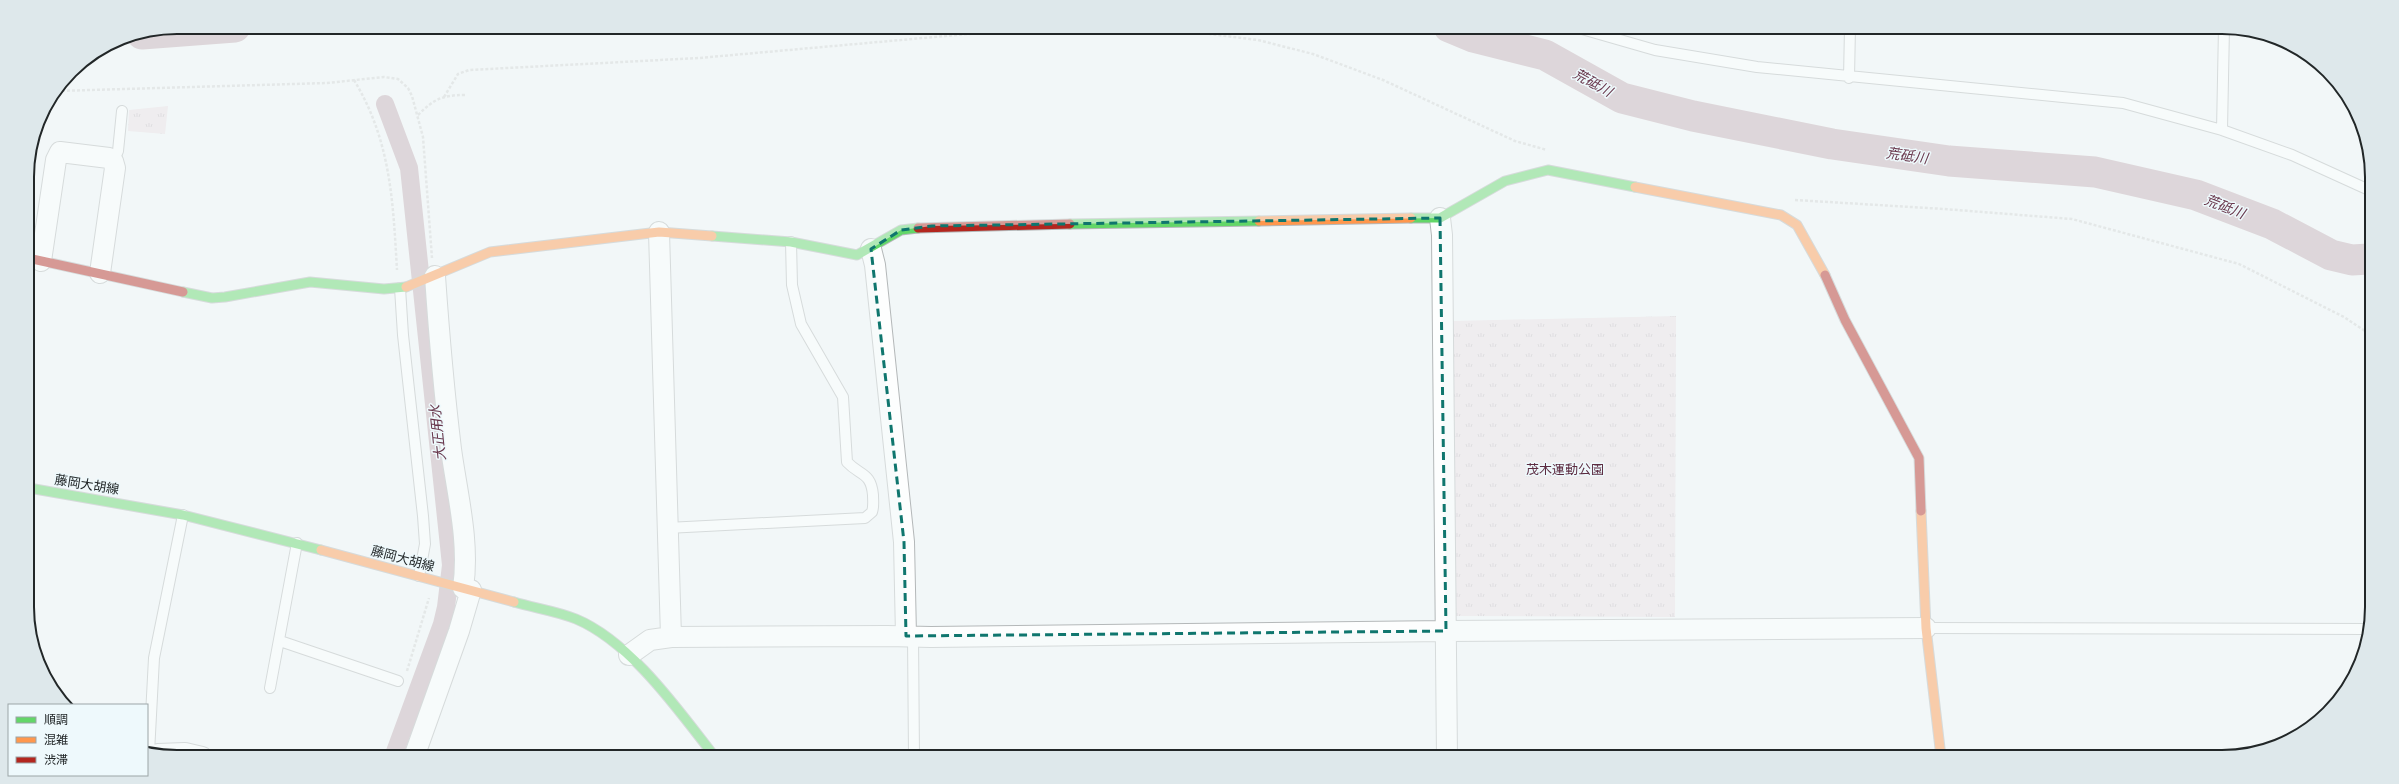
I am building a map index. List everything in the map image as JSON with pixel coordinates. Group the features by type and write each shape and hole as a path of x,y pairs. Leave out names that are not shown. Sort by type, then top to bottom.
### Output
{"street":[{"path":"100,273 115,168 113,161 109,158 60,152 56,160 34,260 100,273 187,294 212,298 231,298 310,282 403,288 432,278 474,257 490,252 659,232 791,242 857,256 901,230 932,226 1440,218 1505,181 1548,170 1781,215 1797,225 1823,270 1845,320 1912,442 1919,458 1926,628 1940,750"},
{"path":"1440,218 1442,236 1447,750"},
{"path":"659,232 671,637"},
{"path":"871,249 875,265 904,542 909,637"},
{"path":"416,750 459,631 465,575 463,537 443,384 432,278"},
{"name":"藤岡大胡線","path":"34,489 183,515 297,543 576,619 605,636 629,655 662,691 709,750"},
{"path":"629,655 650,640 671,637 909,637 1446,631 1926,628"}],"lane":[{"path":"1597,34 1619,41 1689,57 1757,67 1849,78 2123,103 2222,130 2292,155 2365,187"},
{"path":"1849,78 1850,34"},
{"path":"2222,130 2224,34"},
{"path":"113,161 118,152 122,111"},
{"path":"667,528 865,518 872,512 872,486 869,478 856,471 847,462 843,396 809,338 799,316 792,285 791,242"},
{"path":"403,288 403,335 425,544 419,576"},
{"path":"149,747 154,658 183,515"},
{"path":"270,688 276,649 280,641 297,543"},
{"path":"1926,628 2363,629"},
{"path":"909,637 914,750"},
{"path":"280,641 398,681"}],"path":[{"path":"444,97 458,74 469,70 699,58 967,34"},
{"path":"1208,34 1258,40 1313,54 1383,80 1515,141 1551,151"},
{"path":"63,92 354,80 384,77 398,79 408,88 418,115 423,136 432,278"},
{"path":"354,80 368,103 386,157 392,189 397,276 403,288"},
{"path":"418,115 437,99 465,95"},
{"path":"1788,199 1944,209 2072,220 2238,264 2344,317 2365,331"},
{"path":"398,681 404,679 408,669 437,581"}],"highlighted area":[{"path":"1440,218 1446,631 906,636 904,542 871,249 901,230 932,226"}],"green space":[{"path":"168,106 165,134 128,131 129,110"},
{"name":"茂木運動公園","path":"1676,316 1675,617 1455,616 1453,321"}],"waterway":[{"name":"荒砥川","path":"1466,34 1545,55 1622,98 1693,116 1832,144 1949,161 2095,172 2196,195 2272,224 2331,255 2352,260 2365,259"},
{"name":"大正用水","path":"385,104 409,168 451,565 446,607 442,624 396,750"}],"traffic: fast":[{"path":"1411,218 1440,218 1505,181 1548,170 1635,187"},
{"path":"1070,224 1259,221"},
{"path":"712,236 791,242 857,255 901,230 918,228"},
{"path":"183,292 212,298 225,297 310,282 384,289 406,287"},
{"path":"34,489 183,515 321,550"},
{"path":"514,602 576,619 596,630 616,644 653,679 710,750"}],"traffic: slow":[{"path":"1635,187 1781,215 1797,225 1825,275"},
{"path":"1259,221 1411,218"},
{"path":"406,287 490,252 659,232 712,236"},
{"path":"1921,511 1926,628 1940,750"},
{"path":"321,550 514,602"}],"traffic: jam":[{"path":"918,228 1070,224"},
{"path":"34,259 183,292"},
{"path":"1825,275 1845,320 1919,458 1921,511"}]}
